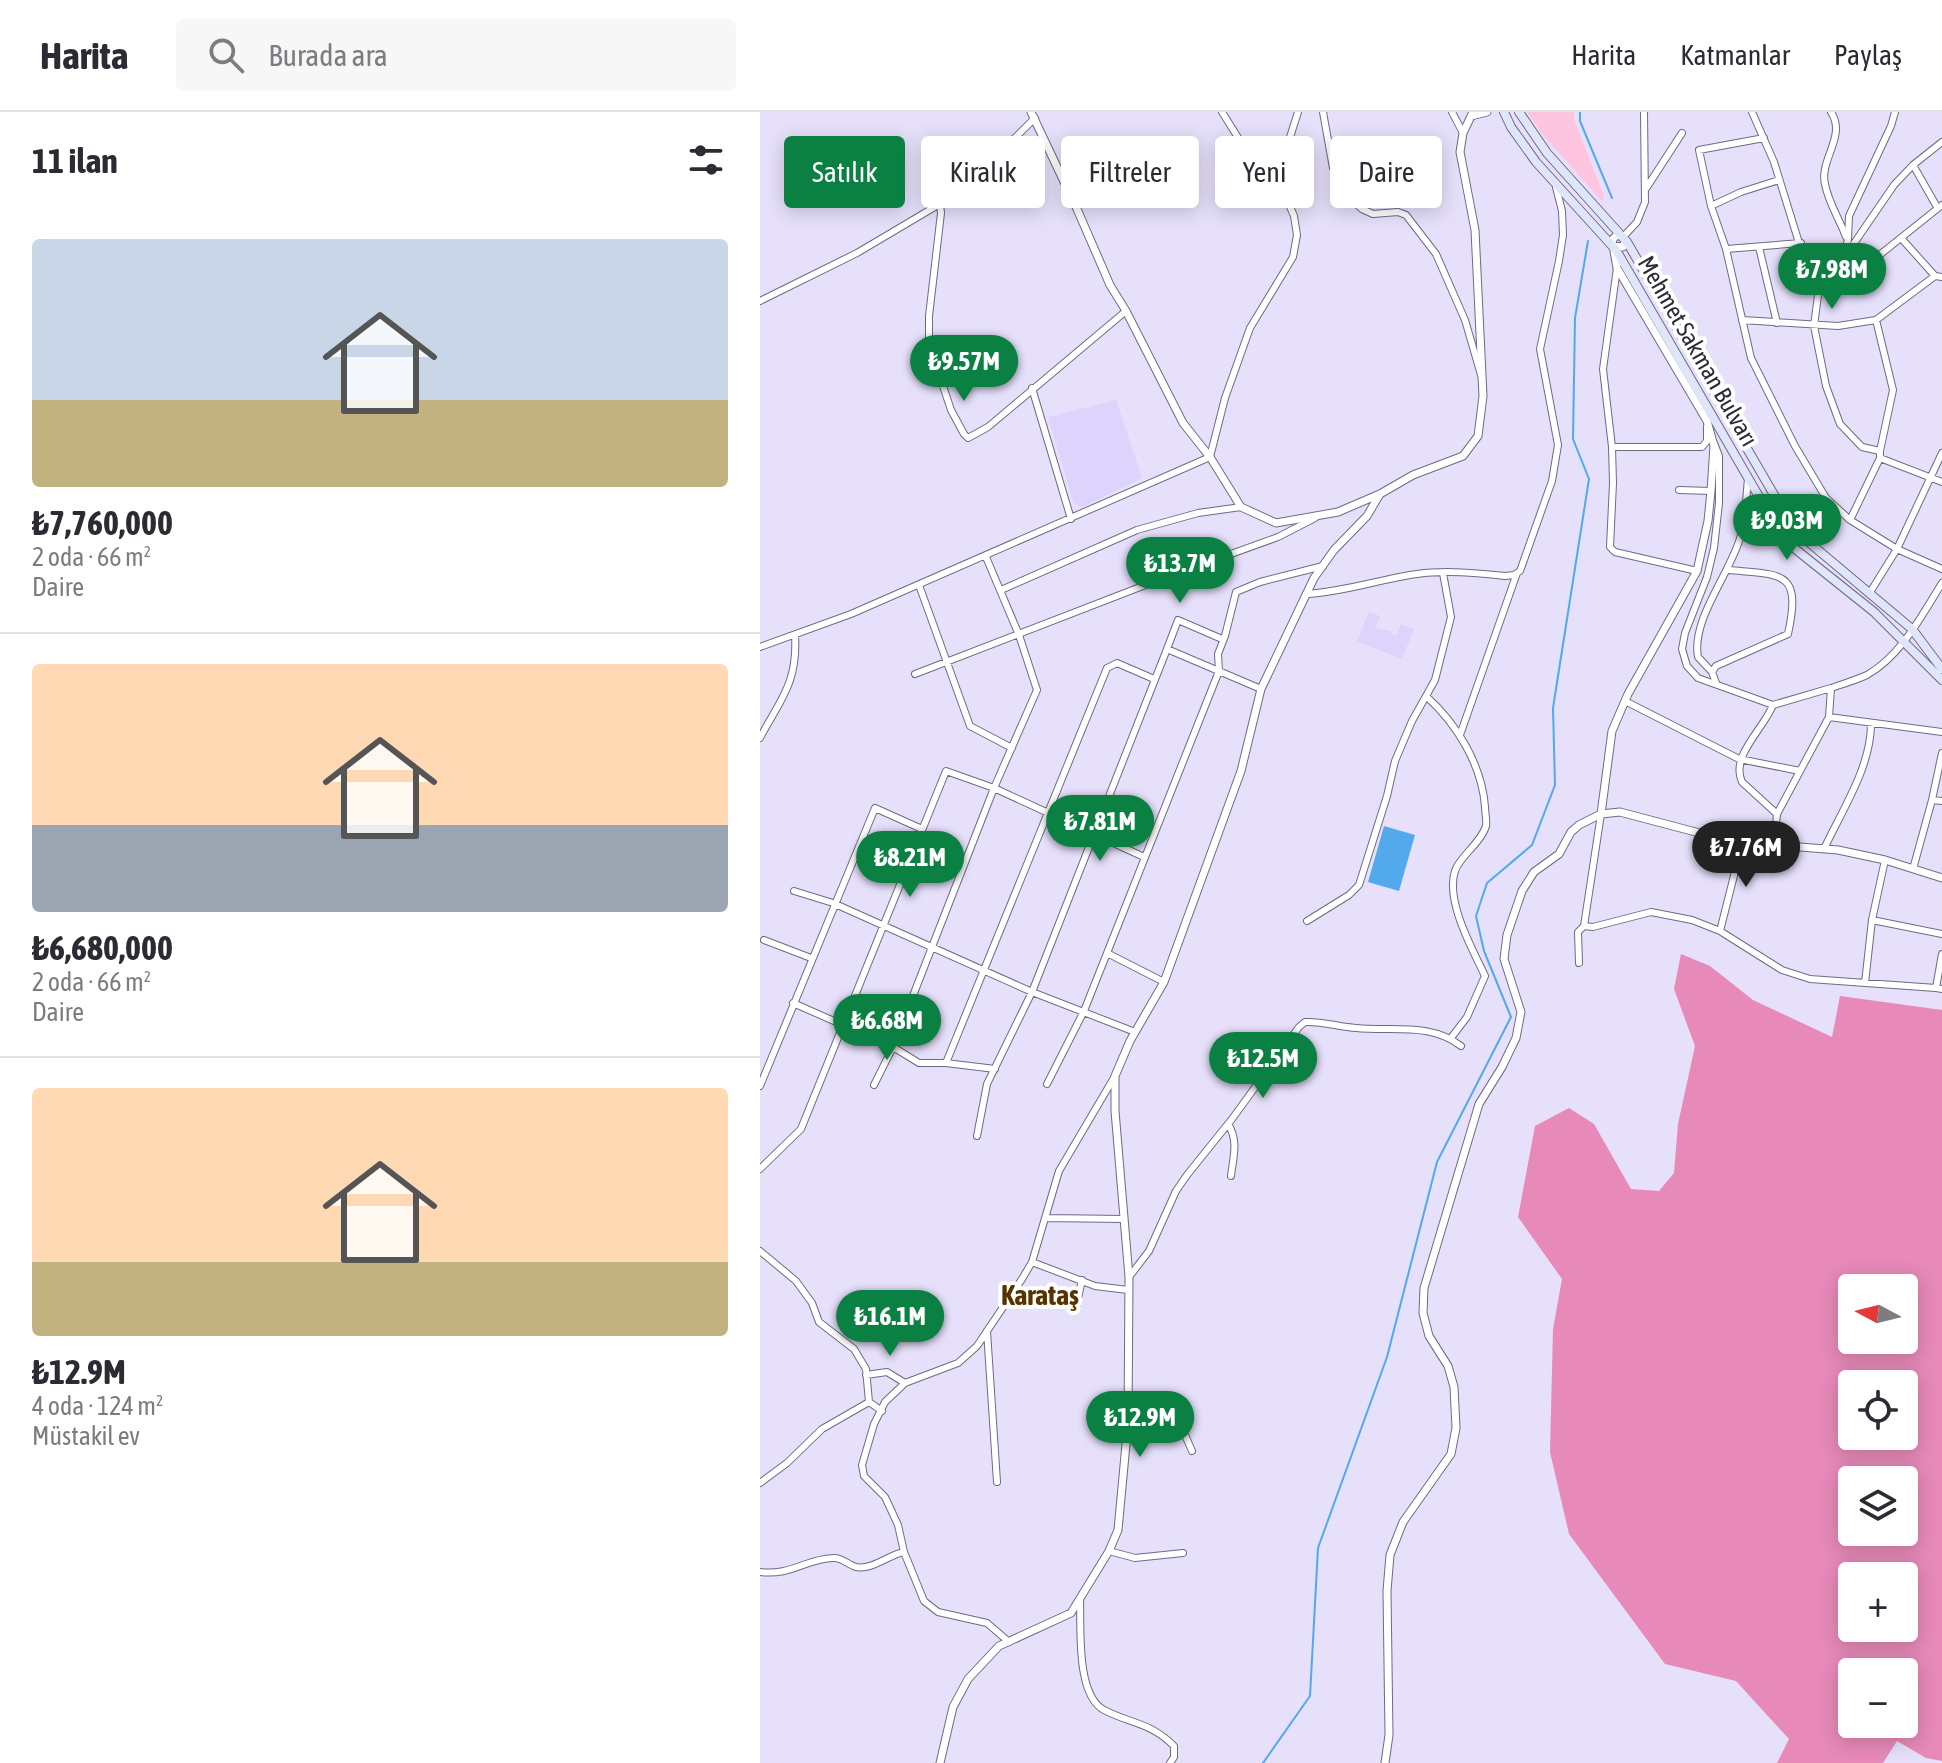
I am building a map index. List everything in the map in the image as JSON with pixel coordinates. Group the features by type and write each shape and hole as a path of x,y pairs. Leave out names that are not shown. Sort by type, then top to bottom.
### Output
{"main road":[{"path":"1504,112 1511,127 1553,180 1613,246"},
{"path":"1519,112 1547,153 1623,237"},
{"name":"Mehmet Sakman Bulvarı","path":"1623,237 1799,534 1912,629 1942,669"},
{"name":"Mehmet Sakman Bulvarı","path":"1613,246 1789,544 1903,639 1942,680"}],"street":[{"path":"1222,112 1237,136"},
{"path":"1291,136 1298,112"},
{"path":"1323,112 1333,168 1354,202 1373,214 1398,212 1406,215 1436,254 1465,320 1482,377"},
{"path":"1452,112 1463,133"},
{"path":"1001,590 1137,530 1198,513 1241,507 1276,523 1338,512 1380,494 1413,475 1463,456 1478,436 1483,396 1475,230 1460,152 1463,133 1471,114 1487,112"},
{"path":"1623,237 1637,222 1645,202 1644,112"},
{"path":"1752,112 1779,180 1804,259 1820,280"},
{"path":"1831,112 1835,117 1836,135 1825,166 1824,183 1848,240"},
{"path":"1840,264 1848,240 1849,216 1895,112"},
{"path":"1014,136 1033,115 1110,285 1183,423 1210,457 1241,507"},
{"path":"1645,190 1682,133"},
{"path":"1764,138 1699,150 1751,358 1795,446 1826,498 1850,520 1897,549 1942,569"},
{"path":"1942,142 1894,185 1840,264 1820,280 1814,326 1826,386 1840,424 1862,447 1942,482"},
{"path":"1820,280 1857,273 1939,206 1913,165"},
{"path":"1460,735 1552,481 1558,445 1540,349 1563,235 1560,196 1553,180"},
{"path":"1711,206 1779,180"},
{"path":"760,301 857,253 933,208"},
{"path":"940,208 928,336 951,410 968,438 975,436 1126,311"},
{"path":"1210,457 1233,372 1250,328 1293,257 1297,235 1291,208"},
{"name":"Mehmet Sakman Bulvarı","path":"1613,246 1623,247 1623,237"},
{"path":"1742,320 1838,326 1876,320 1939,277 1901,238"},
{"path":"1726,249 1801,243"},
{"path":"1613,246 1617,268 1603,369 1612,447 1610,547 1615,552 1697,571"},
{"path":"1759,247 1777,323"},
{"path":"1617,268 1707,421 1719,456 1719,503 1707,577 1690,614 1682,649 1687,666 1698,678 1773,705 1867,675 1887,661 1942,583"},
{"path":"1850,520 1880,455 1893,390 1876,320"},
{"path":"1032,388 1071,519"},
{"path":"1612,447 1702,447 1707,441 1707,421"},
{"path":"1579,963 1578,932 1584,926 1612,731 1625,701 1697,571 1708,521 1714,446 1707,421"},
{"path":"1869,594 1897,549 1942,453"},
{"path":"760,647 986,557 1210,457"},
{"path":"1716,683 1712,672 1698,657 1697,634 1729,570 1741,535 1748,477"},
{"path":"1679,490 1711,491"},
{"path":"1009,1642 987,1623 938,1612 924,1601 885,1497 864,1476 862,1465 874,1424 885,1402 905,1383 958,1363 977,1346 1032,1262 1059,1171 1115,1076 1135,1032 1164,982 1241,771 1261,689 1306,594 1323,566 1367,516 1380,494"},
{"path":"915,674 1278,537 1322,514"},
{"path":"874,1085 893,1047 994,788 1037,690 1019,635 986,557"},
{"path":"1047,1084 1084,1011 1219,671 1218,654 1236,592 1260,582 1323,566"},
{"path":"1712,672 1716,666 1788,634 1793,612 1790,585 1779,575 1729,570"},
{"path":"1307,921 1349,895 1359,885 1395,761 1412,721 1435,680 1451,617 1443,573"},
{"path":"1306,594 1347,590 1414,574 1505,576 1517,573"},
{"path":"919,585 970,726 1012,748"},
{"path":"977,1136 987,1084 1032,992 1178,620 1222,639 1225,636"},
{"path":"760,738 786,697 796,654 795,635"},
{"path":"1167,649 1261,689"},
{"path":"946,1063 1107,668 1117,663 1154,679"},
{"path":"1774,845 1777,814 1829,717 1831,688"},
{"path":"1426,696 1445,713 1460,735 1484,789 1486,826 1472,851 1455,870 1453,891 1464,932 1485,976 1467,1017 1451,1038"},
{"path":"1625,701 1739,759 1800,771"},
{"path":"1773,705 1739,759 1742,782 1777,814"},
{"path":"1829,717 1942,732"},
{"path":"760,720 768,723"},
{"path":"1824,849 1862,767 1871,739 1871,724"},
{"path":"1913,869 1942,753"},
{"path":"760,1169 801,1129 946,771 994,788 1144,857"},
{"path":"1932,800 1942,801"},
{"path":"760,1086 833,903 875,808 922,829"},
{"path":"1385,1763 1389,1735 1387,1591 1390,1555 1403,1522 1451,1454 1456,1428 1454,1387 1448,1366 1429,1336 1423,1313 1424,1288 1479,1104 1516,1038 1521,1012 1504,959 1507,935 1522,891 1534,872 1559,854 1571,832 1601,814 1620,812 1707,835 1824,849 1885,860 1942,878"},
{"path":"1720,931 1743,840"},
{"path":"1865,983 1872,920 1885,860"},
{"path":"794,891 833,903 1032,992 1135,1032"},
{"path":"1584,926 1593,927 1651,912 1692,920 1720,931 1782,970 1810,979 1939,988 1942,954"},
{"path":"1872,920 1942,934"},
{"path":"764,940 811,958"},
{"path":"1107,953 1164,982"},
{"path":"793,1003 893,1047 919,1063 995,1069"},
{"path":"1129,1277 1149,1251 1176,1191 1305,1022 1369,1029 1410,1028 1451,1038 1461,1046"},
{"path":"940,1763 953,1707 968,1679 999,1646 1071,1613 1109,1551 1118,1530 1128,1402 1129,1277 1115,1111 1115,1076"},
{"path":"1228,1124 1235,1142 1231,1176"},
{"path":"1045,1218 1124,1219"},
{"path":"760,1251 796,1281 812,1303 819,1322 854,1349 866,1369 869,1402 882,1411"},
{"path":"1032,1262 1095,1286 1128,1290"},
{"path":"1076,1307 1082,1280"},
{"path":"987,1331 997,1482"},
{"path":"866,1375 887,1372 905,1383"},
{"path":"760,1483 787,1463 822,1429 869,1402"},
{"path":"1128,1402 1165,1403 1178,1419 1192,1451"},
{"path":"1109,1551 1135,1558 1183,1553"},
{"path":"760,1572 783,1574 812,1562 836,1557 855,1567 873,1566 888,1555 904,1552"},
{"path":"1080,1599 1088,1695 1102,1709 1143,1723 1168,1740 1174,1746 1174,1757 1170,1763"}],"shaded area":[{"path":"1527,112 1574,112 1604,196 1603,202 1542,134"},
{"path":"1116,400 1142,478 1082,507 1074,504 1048,417"},
{"path":"1369,612 1380,616 1375,628 1391,631 1396,636 1401,624 1414,629 1402,659 1357,641"},
{"path":"1681,954 1710,966 1753,1000 1832,1037 1840,996 1942,1010 1942,1761 1926,1758 1897,1741 1883,1763 1777,1763 1789,1739 1736,1681 1665,1664 1569,1534 1550,1452 1553,1329 1562,1279 1518,1217 1535,1126 1569,1108 1594,1124 1631,1189 1659,1191 1674,1173 1678,1124 1695,1046 1674,989"}],"water":[{"path":"1384,826 1415,835 1399,891 1368,882"}],"waterway":[{"path":"1580,112 1580,121 1612,198"},
{"path":"1263,1763 1310,1696 1318,1548 1387,1357 1437,1162 1511,1017 1484,951 1476,916 1487,883 1532,845 1555,785 1553,708 1589,479 1573,439 1575,318 1588,241"}],"district":[{"name":"Karataş","path":"1040,1295"}]}
